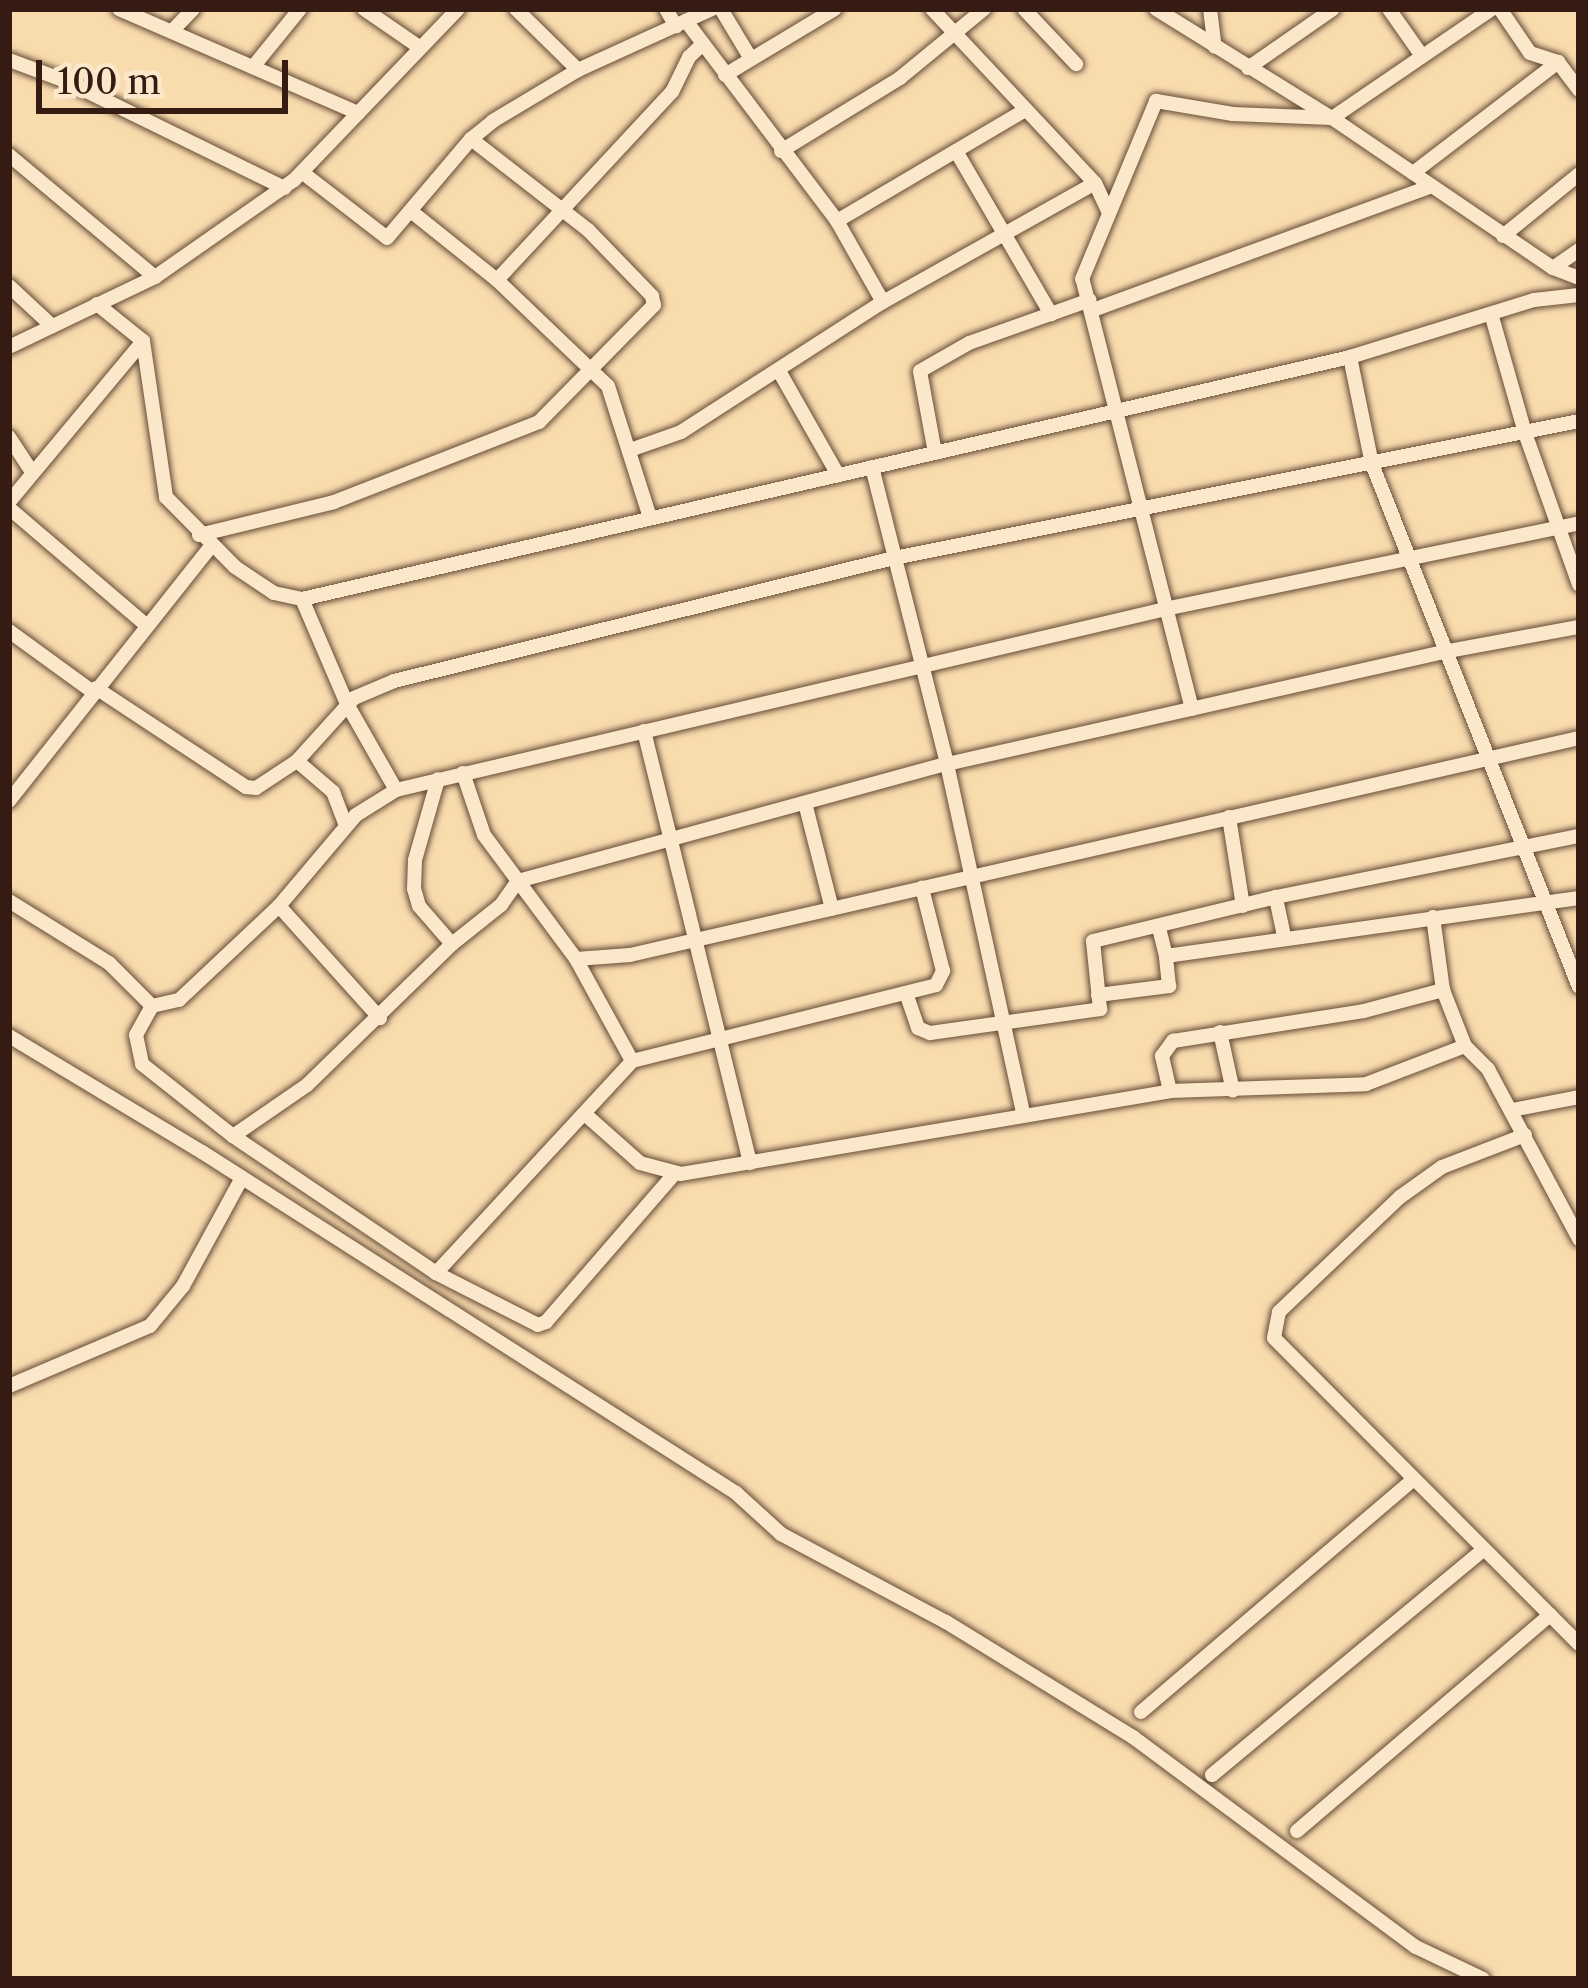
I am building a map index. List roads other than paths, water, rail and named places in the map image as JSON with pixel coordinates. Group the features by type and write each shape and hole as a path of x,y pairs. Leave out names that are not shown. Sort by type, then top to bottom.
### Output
{"street":[{"path":"119,9 358,113"},
{"path":"172,31 193,9"},
{"path":"253,67 300,9"},
{"path":"364,9 419,47"},
{"path":"9,346 154,278 284,188 458,9"},
{"path":"516,9 578,70"},
{"path":"666,9 702,45 837,221 883,302"},
{"path":"303,173 385,238 471,139 578,70 717,9 751,59"},
{"path":"724,75 835,9"},
{"path":"932,9 1095,184 1109,213"},
{"path":"781,151 889,85 984,9"},
{"path":"1024,9 1076,64"},
{"path":"1156,9 1332,118 1553,268 1579,278"},
{"path":"1210,9 1215,47"},
{"path":"1248,68 1333,9"},
{"path":"1389,9 1422,56"},
{"path":"1192,709 1082,280 1156,101 1234,114 1332,118 1496,9 1530,53 1558,62 1579,90"},
{"path":"497,280 672,92 688,57 702,45"},
{"path":"9,60 68,82 284,188"},
{"path":"1413,173 1558,62"},
{"path":"837,221 1024,111"},
{"path":"199,535 334,502 496,442 545,418 655,302 562,208 471,139"},
{"path":"956,151 1051,314"},
{"path":"9,155 154,278"},
{"path":"1503,236 1579,174"},
{"path":"630,450 681,432 883,302 1095,184"},
{"path":"935,453 920,371 969,343 1431,186"},
{"path":"412,212 497,280 608,386 650,518"},
{"path":"1553,268 1579,250"},
{"path":"9,286 52,326"},
{"path":"97,304 143,341 161,488 212,546 274,593 302,599 1349,357 1492,317 1534,300 1579,296"},
{"path":"1492,317 1525,433 1579,585"},
{"path":"143,341 9,505 145,624"},
{"path":"1349,357 1372,464 1575,964 1579,987"},
{"path":"779,371 838,475"},
{"path":"9,631 246,787 269,784 297,761 347,704 394,681 894,558 1579,422"},
{"path":"9,437 32,472"},
{"path":"872,467 947,764 1024,1116"},
{"path":"675,1173 546,1322 538,1325 436,1273 232,1136 140,1061 136,1035 152,1006 179,1000 279,906 346,826 370,803 396,790 1165,609 1579,523"},
{"path":"9,801 145,624 212,546"},
{"path":"302,599 347,704 396,790"},
{"path":"232,1136 307,1085 452,944 501,904 514,882 947,764 1448,651 1579,627"},
{"path":"644,731 724,1040 750,1163"},
{"path":"576,959 630,955 699,940 1579,738"},
{"path":"297,761 329,787 346,826"},
{"path":"463,773 478,823 514,882 576,959 632,1061"},
{"path":"438,779 415,860 414,889 423,911 452,944"},
{"path":"805,803 832,909"},
{"path":"1229,817 1243,906"},
{"path":"906,993 923,1032 1100,1009 1090,943 1276,897 1579,836"},
{"path":"436,1273 632,1061 936,985 943,971 922,888"},
{"path":"1276,897 1284,936"},
{"path":"1166,956 1579,898"},
{"path":"9,901 109,963 152,1006"},
{"path":"279,906 380,1018"},
{"path":"1433,917 1443,989 1466,1046 1488,1069 1579,1239"},
{"path":"1098,995 1169,986 1160,928"},
{"path":"1170,1091 1162,1056 1167,1046 1220,1032 1364,1011 1443,989"},
{"path":"1220,1032 1233,1091"},
{"path":"9,1036 242,1178 736,1493 781,1534 946,1622 1133,1737 1400,1936 1483,1979"},
{"path":"586,1115 640,1163 675,1173 1170,1091 1366,1084 1466,1046"},
{"path":"1511,1110 1579,1097"},
{"path":"1525,1135 1442,1167 1400,1196 1279,1312 1274,1338 1550,1615 1575,1634"},
{"path":"9,1386 150,1327 183,1286 242,1178"},
{"path":"1141,1712 1413,1480"},
{"path":"1212,1775 1484,1550"},
{"path":"1297,1831 1550,1615"}]}
